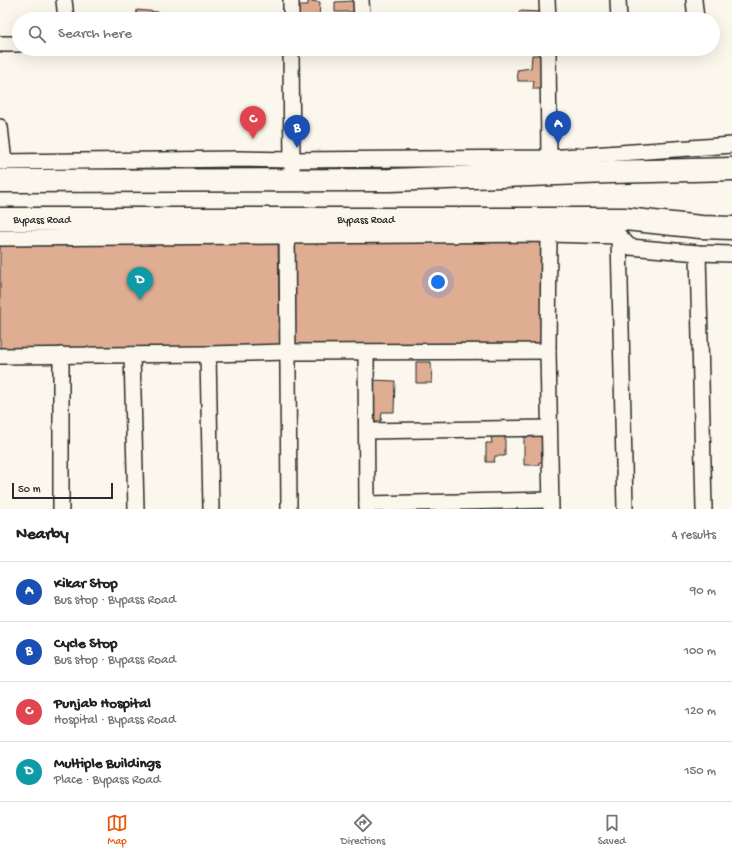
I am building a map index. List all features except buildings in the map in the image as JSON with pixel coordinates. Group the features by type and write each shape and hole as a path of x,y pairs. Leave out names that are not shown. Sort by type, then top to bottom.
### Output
{"main road":[{"path":"1,168 292,170 390,180 732,169"},
{"name":"Bypass Road","path":"0,219 287,227 625,219 701,227 732,228"}],"street":[{"path":"64,0 65,12"},
{"path":"291,0 291,12"},
{"path":"360,0 361,12"},
{"path":"547,0 548,12"},
{"path":"618,0 619,12"},
{"path":"694,0 695,12"},
{"path":"0,44 12,44"},
{"path":"291,56 292,170 550,158 732,145"},
{"path":"548,56 550,158"},
{"path":"0,127 1,168"},
{"path":"287,227 289,509"},
{"path":"0,238 287,227 619,236 630,247 698,253 732,254"},
{"path":"366,353 367,507 550,504 548,351 549,234"},
{"path":"619,236 625,509"},
{"path":"698,253 704,509"},
{"path":"0,356 288,352 366,353 548,351"},
{"path":"208,354 211,509"},
{"path":"61,355 61,509"},
{"path":"132,355 136,509"},
{"path":"367,431 549,428"}],"place":[{"name":"Punjab Hospital","path":"253,139"},
{"name":"Kikar Stop","path":"558,144"},
{"name":"Cycle Stop","path":"297,148"},
{"name":"Multiple Buildings","path":"140,300"}]}
